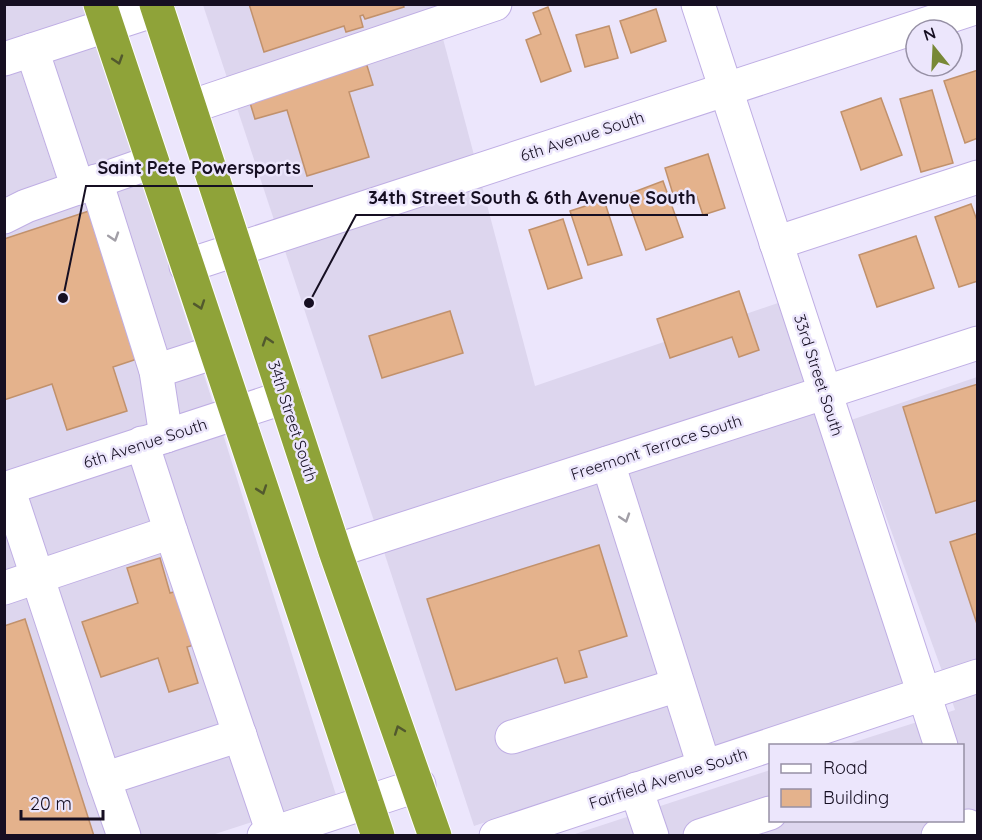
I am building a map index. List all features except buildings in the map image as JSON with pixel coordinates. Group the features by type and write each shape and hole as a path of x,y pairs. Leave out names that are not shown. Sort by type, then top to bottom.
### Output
{"highway":[{"name":"34th Street South","path":"157,7 335,551 435,836"},
{"path":"104,15 378,836"}],"street":[{"path":"190,107 495,4"},
{"name":"33rd Street South","path":"698,4 940,744"},
{"path":"157,7 104,15 18,54 87,185 156,371 154,440 171,532 240,735 268,834 419,785"},
{"name":"6th Avenue South","path":"186,266 978,7"},
{"path":"4,217 26,206 152,162"},
{"path":"776,243 978,177"},
{"name":"Freemont Terrace South","path":"335,551 978,343"},
{"path":"156,371 215,352"},
{"name":"6th Avenue South","path":"6,488 285,396"},
{"path":"608,463 704,766"},
{"path":"6,488 124,836"},
{"path":"4,588 171,532"},
{"name":"Fairfield Avenue South","path":"771,744 978,676"},
{"path":"512,737 678,685"},
{"path":"104,779 240,735"},
{"name":"Fairfield Avenue South","path":"496,836 769,745"},
{"path":"636,789 652,836"},
{"path":"700,836 769,814"}],"shaded area":[{"path":"4,5 85,5 88,14 5,42"},
{"path":"203,5 434,5 474,155 274,220"},
{"path":"98,45 213,403 4,472 4,76"},
{"path":"482,186 535,386 781,302 806,382 374,521 285,251"},
{"path":"977,377 977,659 942,671 851,420"},
{"path":"817,412 906,683 474,826 384,552"},
{"path":"223,434 336,795 212,835 5,835 4,505"},
{"path":"977,693 977,835 569,836 769,770 769,822 964,822 964,744 848,744 955,710 952,701"}],"place":[{"name":"Saint Pete Powersports","path":"63,298"},
{"name":"34th Street South & 6th Avenue South","path":"309,303"}]}
